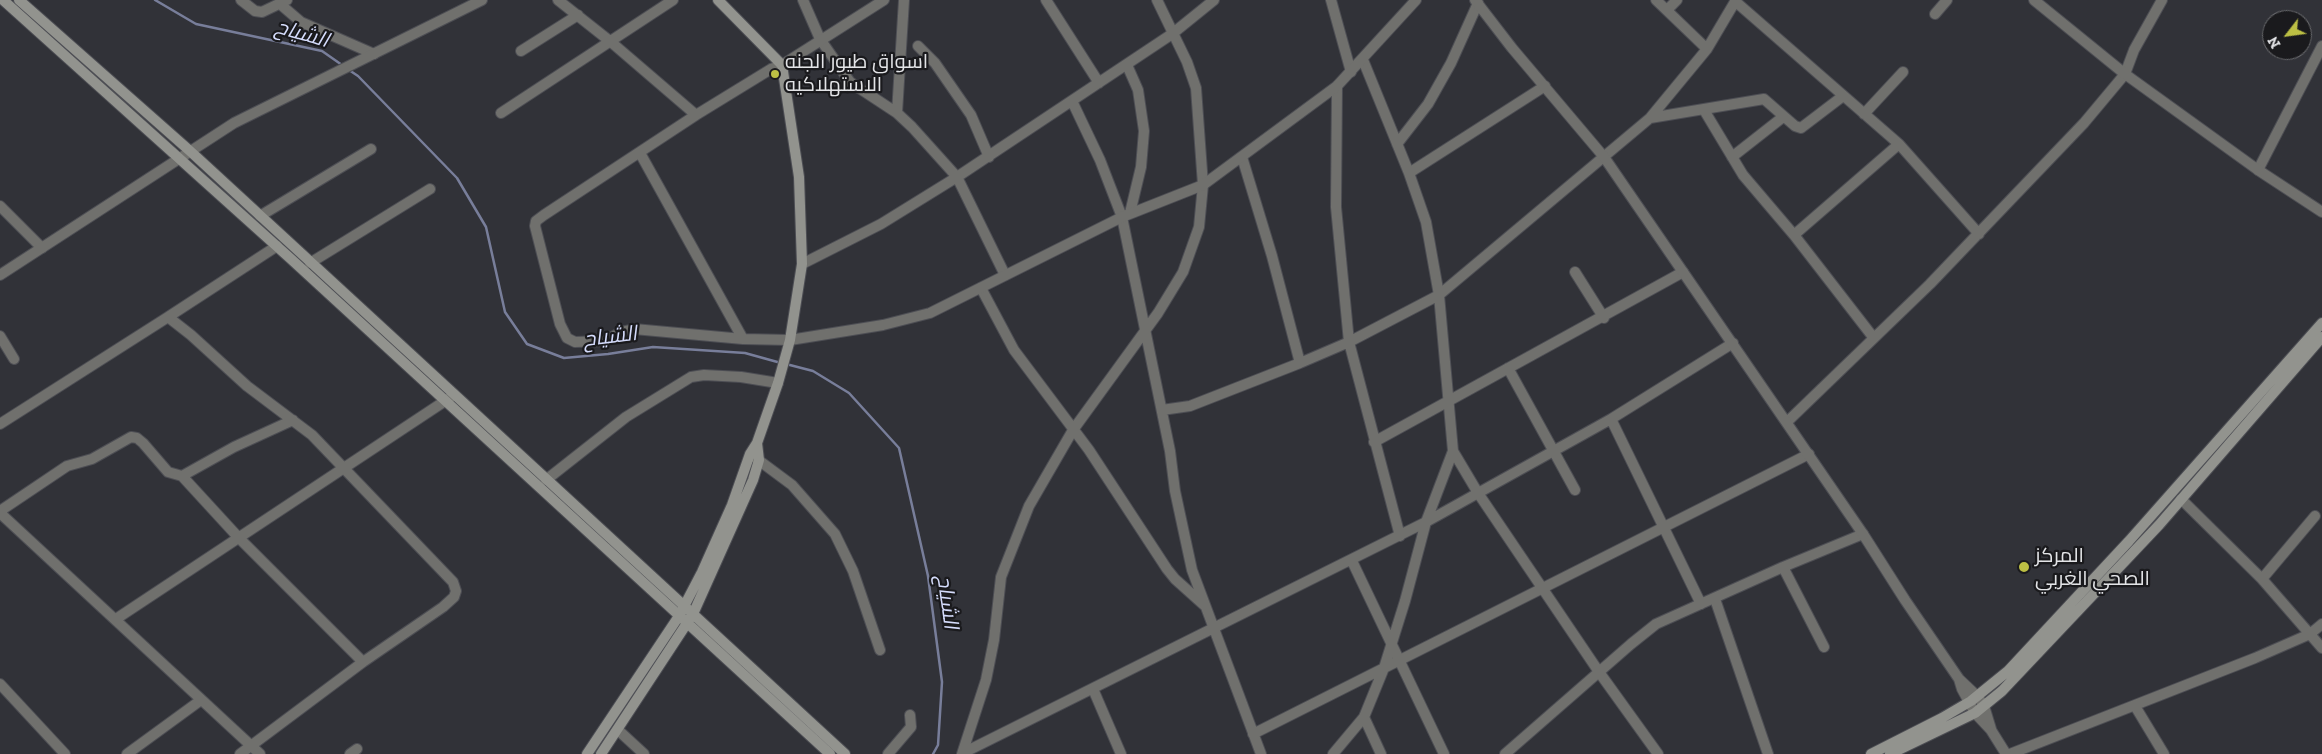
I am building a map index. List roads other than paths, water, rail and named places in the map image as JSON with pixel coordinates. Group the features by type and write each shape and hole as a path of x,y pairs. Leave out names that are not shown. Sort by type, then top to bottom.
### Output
{"main road":[{"path":"3,0 178,160 277,246 679,616 690,619 845,754"},
{"path":"19,0 190,152 684,606 690,619 830,754"},
{"path":"587,754 684,606 732,505 750,454 758,443 789,344 802,264 799,177 780,62 718,0"},
{"path":"1890,754 1975,713 2016,678 2181,499 2320,332"},
{"path":"1871,754 1973,700 2008,672 2320,332"},
{"path":"601,754 690,619 732,530 760,460 758,443"}],"street":[{"path":"241,0 255,11 262,12 283,2 301,22 327,31 374,54"},
{"path":"0,275 234,123 415,35 482,0"},
{"path":"558,0 611,42 696,116"},
{"path":"501,113 673,0"},
{"path":"803,0 819,36 850,82 897,113 926,141 957,177 1005,275"},
{"path":"872,0 771,69 536,221 535,226 567,338 575,342 585,343 604,341 621,332 634,329 789,344 906,320 945,307 1126,215 1203,185 1337,86 1363,60 1416,0"},
{"path":"819,36 884,0"},
{"path":"897,113 904,0"},
{"path":"1046,0 1099,84"},
{"path":"962,754 986,680 994,640 1001,577 1029,506 1073,430 1145,331 1182,272 1193,248 1199,227 1203,185 1196,88 1187,62 1157,0"},
{"path":"802,264 881,224 957,177 1172,34 1214,0"},
{"path":"1331,0 1351,72"},
{"path":"1656,0 1707,48"},
{"path":"1667,10 1676,0"},
{"path":"1935,14 1947,0"},
{"path":"2034,0 2125,74 2258,170 2322,212"},
{"path":"1788,421 1930,284 2084,123 2125,74 2134,50 2162,0"},
{"path":"1162,410 1190,406 1300,363 1349,342 1439,295 1650,118 1707,48 1736,1 1899,144 1979,234"},
{"path":"1397,144 1428,104 1451,63 1476,2 1512,48 1604,157 1788,421 1973,700 1975,713 1991,730 2006,754"},
{"path":"522,51 578,15"},
{"path":"918,46 935,62 971,115 989,156"},
{"path":"2258,170 2322,46"},
{"path":"1363,60 1409,173 1426,222 1439,295 1447,402 1453,451 1478,493 1599,672 1658,754"},
{"path":"1126,215 1142,167 1144,131 1138,90 1127,64"},
{"path":"1864,114 1903,72"},
{"path":"1337,86 1336,207 1349,342 1400,536"},
{"path":"1409,173 1545,86"},
{"path":"1650,118 1764,99 1794,126 1801,128 1843,96"},
{"path":"1072,101 1126,215 1145,331 1162,410 1186,549 1204,605 1261,754"},
{"path":"1704,110 1732,157 1761,197 1794,235 1873,337"},
{"path":"1732,157 1783,117"},
{"path":"1794,235 1899,144"},
{"path":"260,216 371,149"},
{"path":"640,153 743,339"},
{"path":"1242,158 1272,256 1300,363"},
{"path":"310,263 430,189"},
{"path":"0,206 42,248"},
{"path":"0,424 277,246"},
{"path":"1575,272 1604,318"},
{"path":"1374,442 1508,368 1604,318 1684,272"},
{"path":"981,288 1014,350 1089,450 1166,569 1175,580 1204,605"},
{"path":"168,317 192,335 223,366 318,441 444,572 453,582 456,591 454,597 443,607 363,662 240,754"},
{"path":"0,336 14,359"},
{"path":"962,754 1400,536 1611,419 1733,343"},
{"path":"1508,368 1575,490"},
{"path":"546,480 626,417 691,377 704,375 779,380"},
{"path":"116,620 454,395"},
{"path":"1611,419 1701,604"},
{"path":"182,476 234,447 292,420"},
{"path":"260,754 0,512 67,466 92,459 131,437 137,438 168,472 182,476 238,537 363,662"},
{"path":"1333,754 1364,717 1384,668 1405,601 1426,522 1453,451"},
{"path":"750,454 792,485 834,534 853,571 880,650"},
{"path":"1253,734 1809,454"},
{"path":"2181,499 2262,579 2322,648"},
{"path":"2262,579 2315,516"},
{"path":"1505,754 1647,630 1783,567 1863,534"},
{"path":"1352,560 1391,646 1444,754"},
{"path":"1783,567 1824,647"},
{"path":"1715,599 1768,754"},
{"path":"2010,754 2135,706 2310,634 2322,624"},
{"path":"0,684 66,754"},
{"path":"1093,689 1121,754"},
{"path":"127,754 200,700"},
{"path":"1973,700 1984,706 1991,730"},
{"path":"2135,706 2164,754"},
{"path":"888,754 911,727 910,715"},
{"path":"1364,717 1381,754"},
{"path":"618,730 644,754"}],"waterway":[{"name":"الشياح","path":"155,0 196,24 322,51 342,65"},
{"name":"الشياح","path":"349,70 358,76 457,178 486,227 505,312 527,344 564,358 653,347 745,353 781,363"},
{"name":"الشياح","path":"786,364 813,371 849,393 899,448 928,576 942,682 938,745 933,754"}],"place":[{"name":"اسواق طيور الجنه الاستهلاكيه","path":"775,74"},
{"name":"المركز الصحي الغربي","path":"2024,567"}]}
